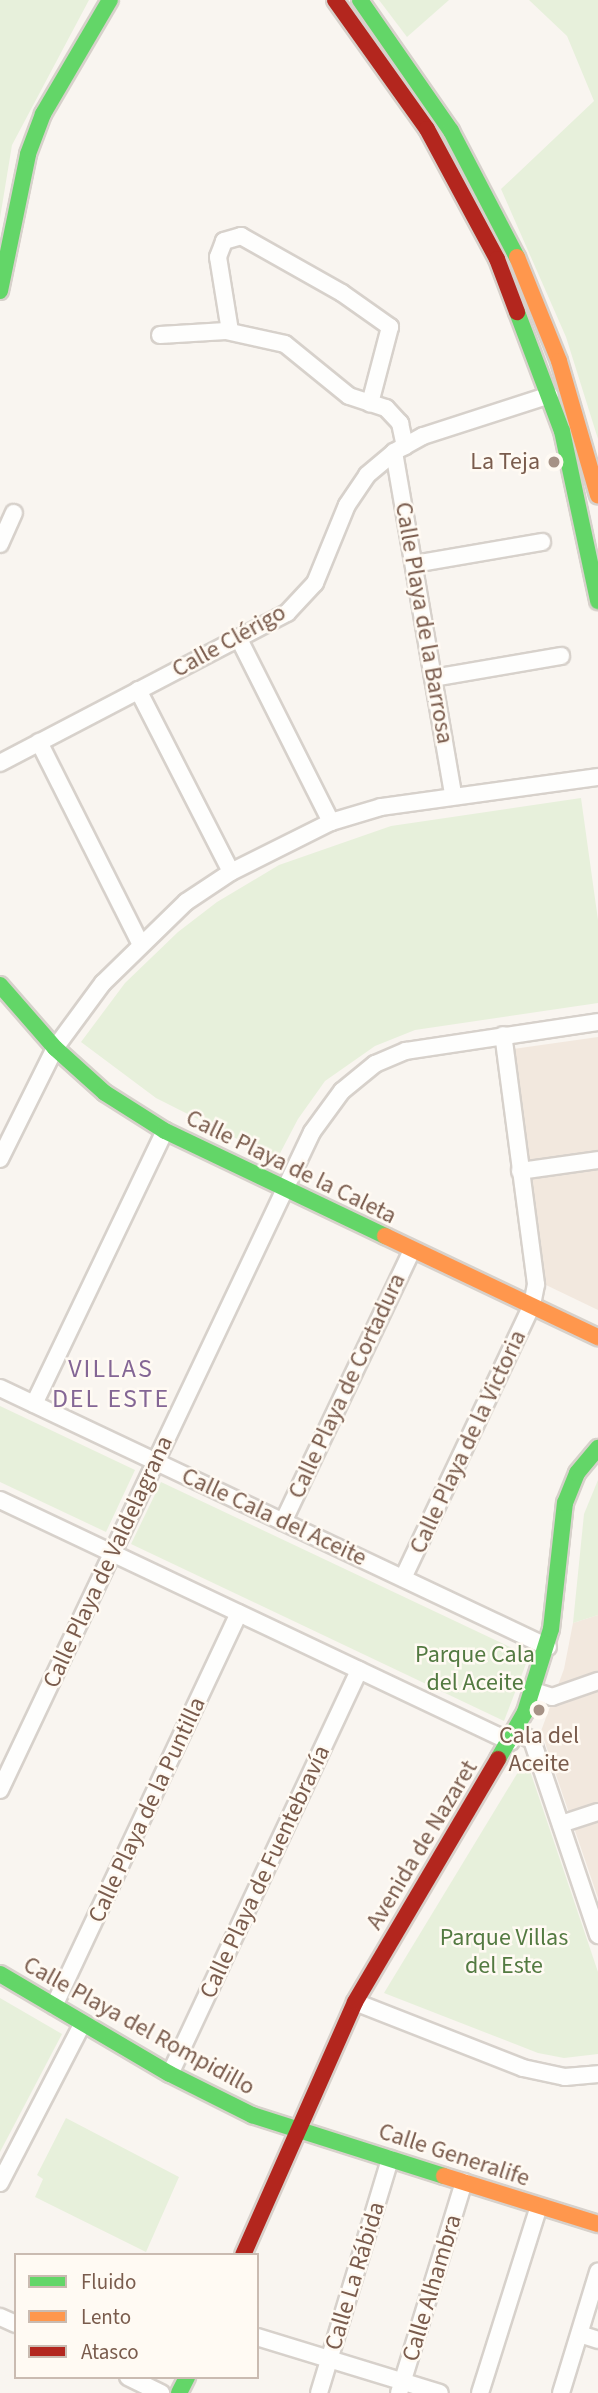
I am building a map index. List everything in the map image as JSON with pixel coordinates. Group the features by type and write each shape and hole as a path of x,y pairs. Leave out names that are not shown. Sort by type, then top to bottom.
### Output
{"street":[{"path":"0,291 28,154 43,114 81,56 110,0"},
{"path":"335,0 391,73 454,175 497,259 550,395 579,501 598,601"},
{"path":"360,0 451,131 517,256 559,361 598,495"},
{"path":"230,331 218,257 224,241 242,236 342,293 390,327 370,403"},
{"name":"Calle Playa de la Barrosa","path":"160,335 230,331 285,344 349,396 386,408 400,423 400,449 414,564 453,795"},
{"name":"Calle Clérigo","path":"0,763 287,613 315,583 347,505 367,475 400,449 550,395"},
{"path":"2,536 14,513"},
{"path":"414,564 542,542"},
{"path":"239,639 331,822"},
{"path":"433,678 561,656"},
{"path":"138,690 231,872"},
{"path":"39,742 140,943"},
{"path":"0,1159 55,1048 103,983 140,943 186,902 231,872 331,822 381,807 598,777"},
{"name":"Calle Playa de la Caleta","path":"0,985 55,1048 105,1093 165,1131 598,1337"},
{"name":"Calle Playa de Valdelagrana","path":"0,1790 284,1189 312,1132 342,1091 375,1064 406,1051 598,1022"},
{"path":"503,1035 536,1284 532,1305"},
{"path":"34,1404 165,1131"},
{"path":"520,1171 598,1160"},
{"name":"Calle Playa de Cortadura","path":"283,1522 412,1250"},
{"name":"Calle Playa de la Victoria","path":"403,1578 532,1305"},
{"name":"Calle Cala del Aceite","path":"0,1388 548,1647"},
{"name":"Avenida de Nazaret","path":"244,2253 296,2130 355,2002 513,1737 534,1691 548,1647 565,1503 578,1473 598,1448"},
{"path":"0,1500 359,1670 513,1737 532,1740 598,1935"},
{"name":"Calle Playa de la Puntilla","path":"54,2006 239,1614"},
{"name":"Calle Playa de Fuentebravía","path":"170,2074 359,1670"},
{"path":"534,1691 552,1697 598,1681"},
{"path":"561,1824 598,1812"},
{"name":"Calle Playa del Rompidillo","path":"0,1975 223,2103 296,2130"},
{"path":"355,2002 523,2068 565,2077 598,2074"},
{"path":"0,2183 83,2023"},
{"name":"Calle Generalife","path":"296,2130 598,2224"},
{"name":"Calle La Rábida","path":"319,2393 390,2159"},
{"name":"Calle Alhambra","path":"401,2387 464,2182"},
{"path":"480,2393 539,2206"},
{"path":"561,2393 598,2272"},
{"path":"580,2334 598,2340"},
{"path":"259,2338 330,2359 401,2387 439,2393"},
{"path":"132,2379 161,2393"}],"shaded area":[{"path":"598,1037 598,1310 546,1285 513,1049"},
{"path":"598,1615 598,1898 541,1731 564,1669 573,1623"}],"green space":[{"path":"0,0 89,0 12,145 0,218"},
{"path":"379,0 449,0 407,37"},
{"path":"529,0 598,0 598,439 566,337 501,189 594,101 567,36"},
{"path":"581,798 598,920 598,1003 415,1030 375,1046 325,1081 298,1119 277,1159 156,1098 81,1042 125,983 178,932 217,902 279,865 391,826"},
{"path":"0,1406 135,1470 106,1532 0,1482"},
{"path":"598,1480 598,1615 573,1623 584,1514"},
{"name":"Parque Cala del Aceite","path":"161,1482 529,1656 504,1721 131,1544"},
{"name":"Parque Villas del Este","path":"526,1759 598,1972 598,2054 564,2058 538,2053 384,1993"},
{"path":"0,1998 62,2034 0,2152"},
{"path":"66,2118 179,2177 146,2252 35,2197 43,2179 37,2175"}],"traffic: fast":[{"path":"0,291 28,154 43,114 110,0"},
{"path":"360,0 451,131 517,257"},
{"path":"517,312 562,431 598,601"},
{"path":"0,985 55,1048 105,1093 165,1131 385,1236"},
{"path":"498,1759 525,1712 551,1629 565,1503 577,1473 598,1448"},
{"path":"0,1974 170,2074 252,2115 444,2176"},
{"path":"179,2393 186,2379"}],"traffic: slow":[{"path":"517,257 559,361 598,495"},
{"path":"385,1236 598,1337"},
{"path":"444,2176 598,2224"}],"traffic: jam":[{"path":"335,0 427,129 497,259 517,312"},
{"path":"244,2253 355,2002 498,1759"}],"place":[{"name":"La Teja","path":"554,462"},
{"name":"Cala del Aceite","path":"539,1710"}],"district":[{"name":"VILLAS DEL ESTE","path":"111,1384"}]}
